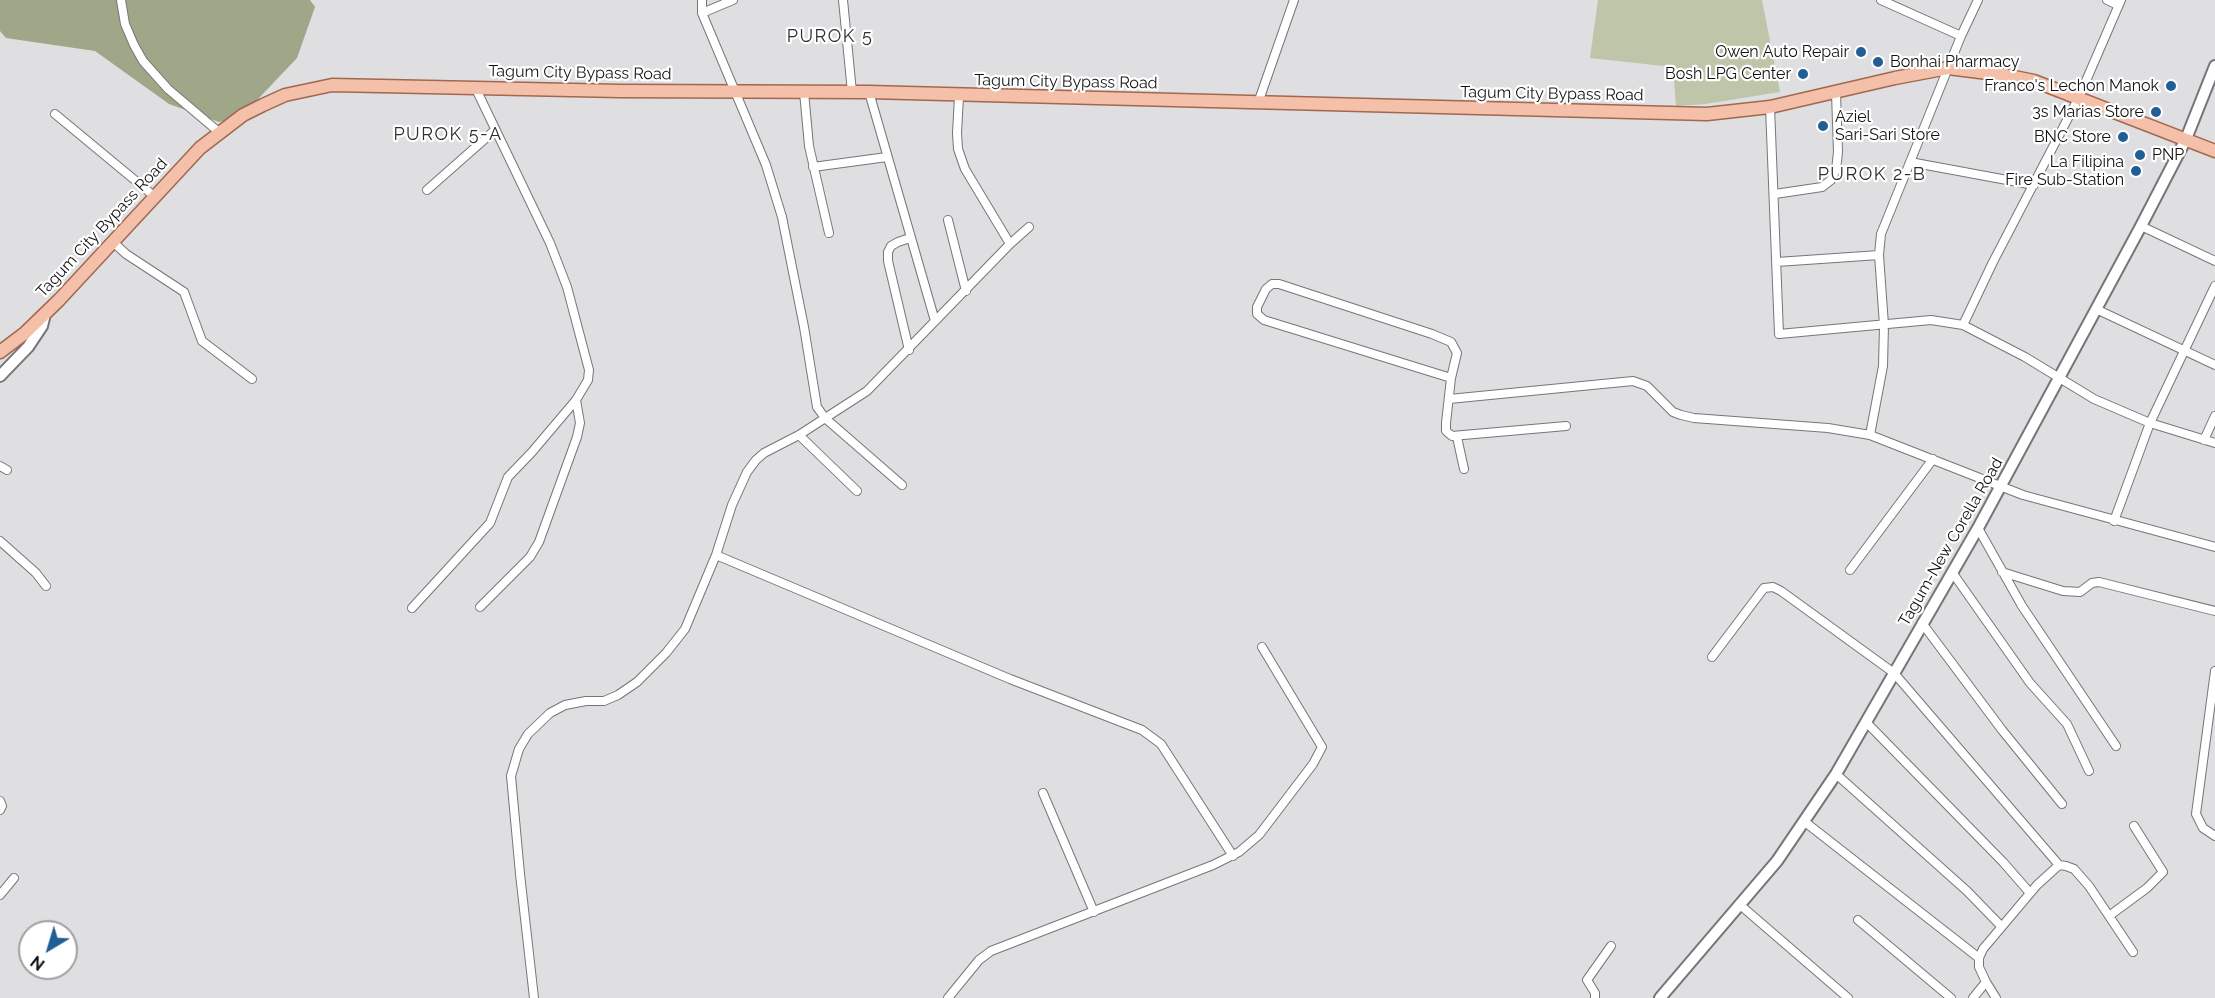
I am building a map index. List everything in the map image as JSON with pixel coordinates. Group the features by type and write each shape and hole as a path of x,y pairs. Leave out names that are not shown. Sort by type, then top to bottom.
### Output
{"main road":[{"name":"Tagum-New Corella Road","path":"1660,998 1771,868 1805,822 1836,774 1978,528 2141,226 2186,138 2215,66"},
{"name":"Tagum City Bypass Road","path":"0,352 45,314 200,148 243,115 285,95 309,88 356,85 620,91 869,92 1688,114 1770,107 1948,68 2034,81 2215,151"},
{"path":"0,376 28,347 42,326 45,314"}],"street":[{"path":"121,0 125,24 143,61 168,89 220,133"},
{"path":"702,0 702,13 766,165 782,217 804,327 815,401 825,418 902,485"},
{"path":"702,13 733,0"},
{"path":"843,0 852,92"},
{"path":"1258,104 1294,0"},
{"path":"1881,0 1961,36"},
{"path":"1870,435 1883,366 1881,234 1961,36 1978,0"},
{"path":"1963,325 2079,97 2119,3 2107,0"},
{"path":"412,608 490,523 508,477 576,400 588,380 589,370 567,287 550,243 475,87"},
{"path":"804,92 813,167 829,233"},
{"path":"869,92 935,321"},
{"path":"1775,194 1822,187 1831,180 1836,170 1838,152 1836,93"},
{"path":"959,96 958,149 965,169 1010,244"},
{"path":"1770,107 1779,334 1931,320 1963,325 2025,357 2094,399 2150,423 2215,443"},
{"path":"56,114 154,196"},
{"path":"427,190 495,130"},
{"path":"813,167 887,157"},
{"path":"1910,162 2034,185"},
{"path":"948,220 966,291"},
{"path":"2141,226 2215,261"},
{"path":"534,998 512,776 519,748 528,734 550,712 565,705 586,701 604,701 618,695 637,682 666,653 685,628 716,555 732,505 747,472 764,453 846,407 867,391 1029,227"},
{"path":"909,350 888,261 888,252 891,246 910,238"},
{"path":"112,242 126,254 184,292 202,341 252,379"},
{"path":"1777,262 1880,255"},
{"path":"1451,378 1264,320 1257,314 1257,307 1266,289 1272,284 1279,284 1432,334 1455,346 1456,360 1451,378 1446,431 1449,434 1457,437 1566,426"},
{"path":"2114,521 2150,423 2215,285"},
{"path":"2096,309 2215,365"},
{"path":"1449,399 1633,381 1647,386 1672,412 1681,416 1828,428 1870,435 2000,487 2114,521 2215,547"},
{"path":"480,607 530,557 539,542 577,437 580,423 576,400"},
{"path":"2204,440 2215,416"},
{"path":"799,435 856,491"},
{"path":"1457,437 1464,469"},
{"path":"1850,570 1933,459"},
{"path":"1978,528 2022,606 2116,746"},
{"path":"0,541 36,573 46,586"},
{"path":"716,555 1000,674 1142,730 1161,744 1233,856"},
{"path":"1952,572 2030,683 2067,724 2089,771"},
{"path":"2002,572 2063,591 2080,592 2092,583 2099,582 2215,611"},
{"path":"1712,657 1758,593 1768,586 1780,591 1894,673 2059,866"},
{"path":"1922,623 2002,730 2062,804"},
{"path":"948,998 979,960 991,951 1233,856 1258,835 1313,764 1322,747 1262,647"},
{"path":"2215,671 2196,814 2198,823 2215,836"},
{"path":"1866,722 2003,862 2030,893"},
{"path":"1836,774 1967,891 2001,926"},
{"path":"1044,793 1094,912"},
{"path":"0,801 2,803 0,810"},
{"path":"1805,822 1979,958"},
{"path":"2109,915 2147,888 2163,872 2134,826"},
{"path":"1996,998 1979,967 1979,958 2001,926 2048,874 2059,866 2066,866 2079,874 2133,952"},
{"path":"0,895 14,878"},
{"path":"1739,904 1848,998"},
{"path":"1858,920 1951,998"},
{"path":"1595,998 1595,993 1587,980 1611,946"},
{"path":"1973,998 1986,982"}],"green space":[{"path":"0,0 310,0 315,7 297,58 240,118 219,122 169,104 95,51 6,38 0,31"},
{"path":"1598,0 1762,0 1780,92 1705,104 1676,106 1673,67 1590,58"}],"place":[{"name":"Owen Auto Repair","path":"1861,52"},
{"name":"Bonhai Pharmacy","path":"1878,62"},
{"name":"Bosh LPG Center","path":"1803,74"},
{"name":"Franco's Lechon Manok","path":"2171,86"},
{"name":"3s Marias Store","path":"2156,112"},
{"name":"Aziel Sari-Sari Store","path":"1823,126"},
{"name":"BNC Store","path":"2123,137"},
{"name":"PNP","path":"2140,155"},
{"name":"La Filipina Fire Sub-Station","path":"2136,171"}],"district":[{"name":"PUROK 5","path":"830,37"},
{"name":"PUROK 5-A","path":"448,135"},
{"name":"PUROK 2-B","path":"1872,175"}]}
